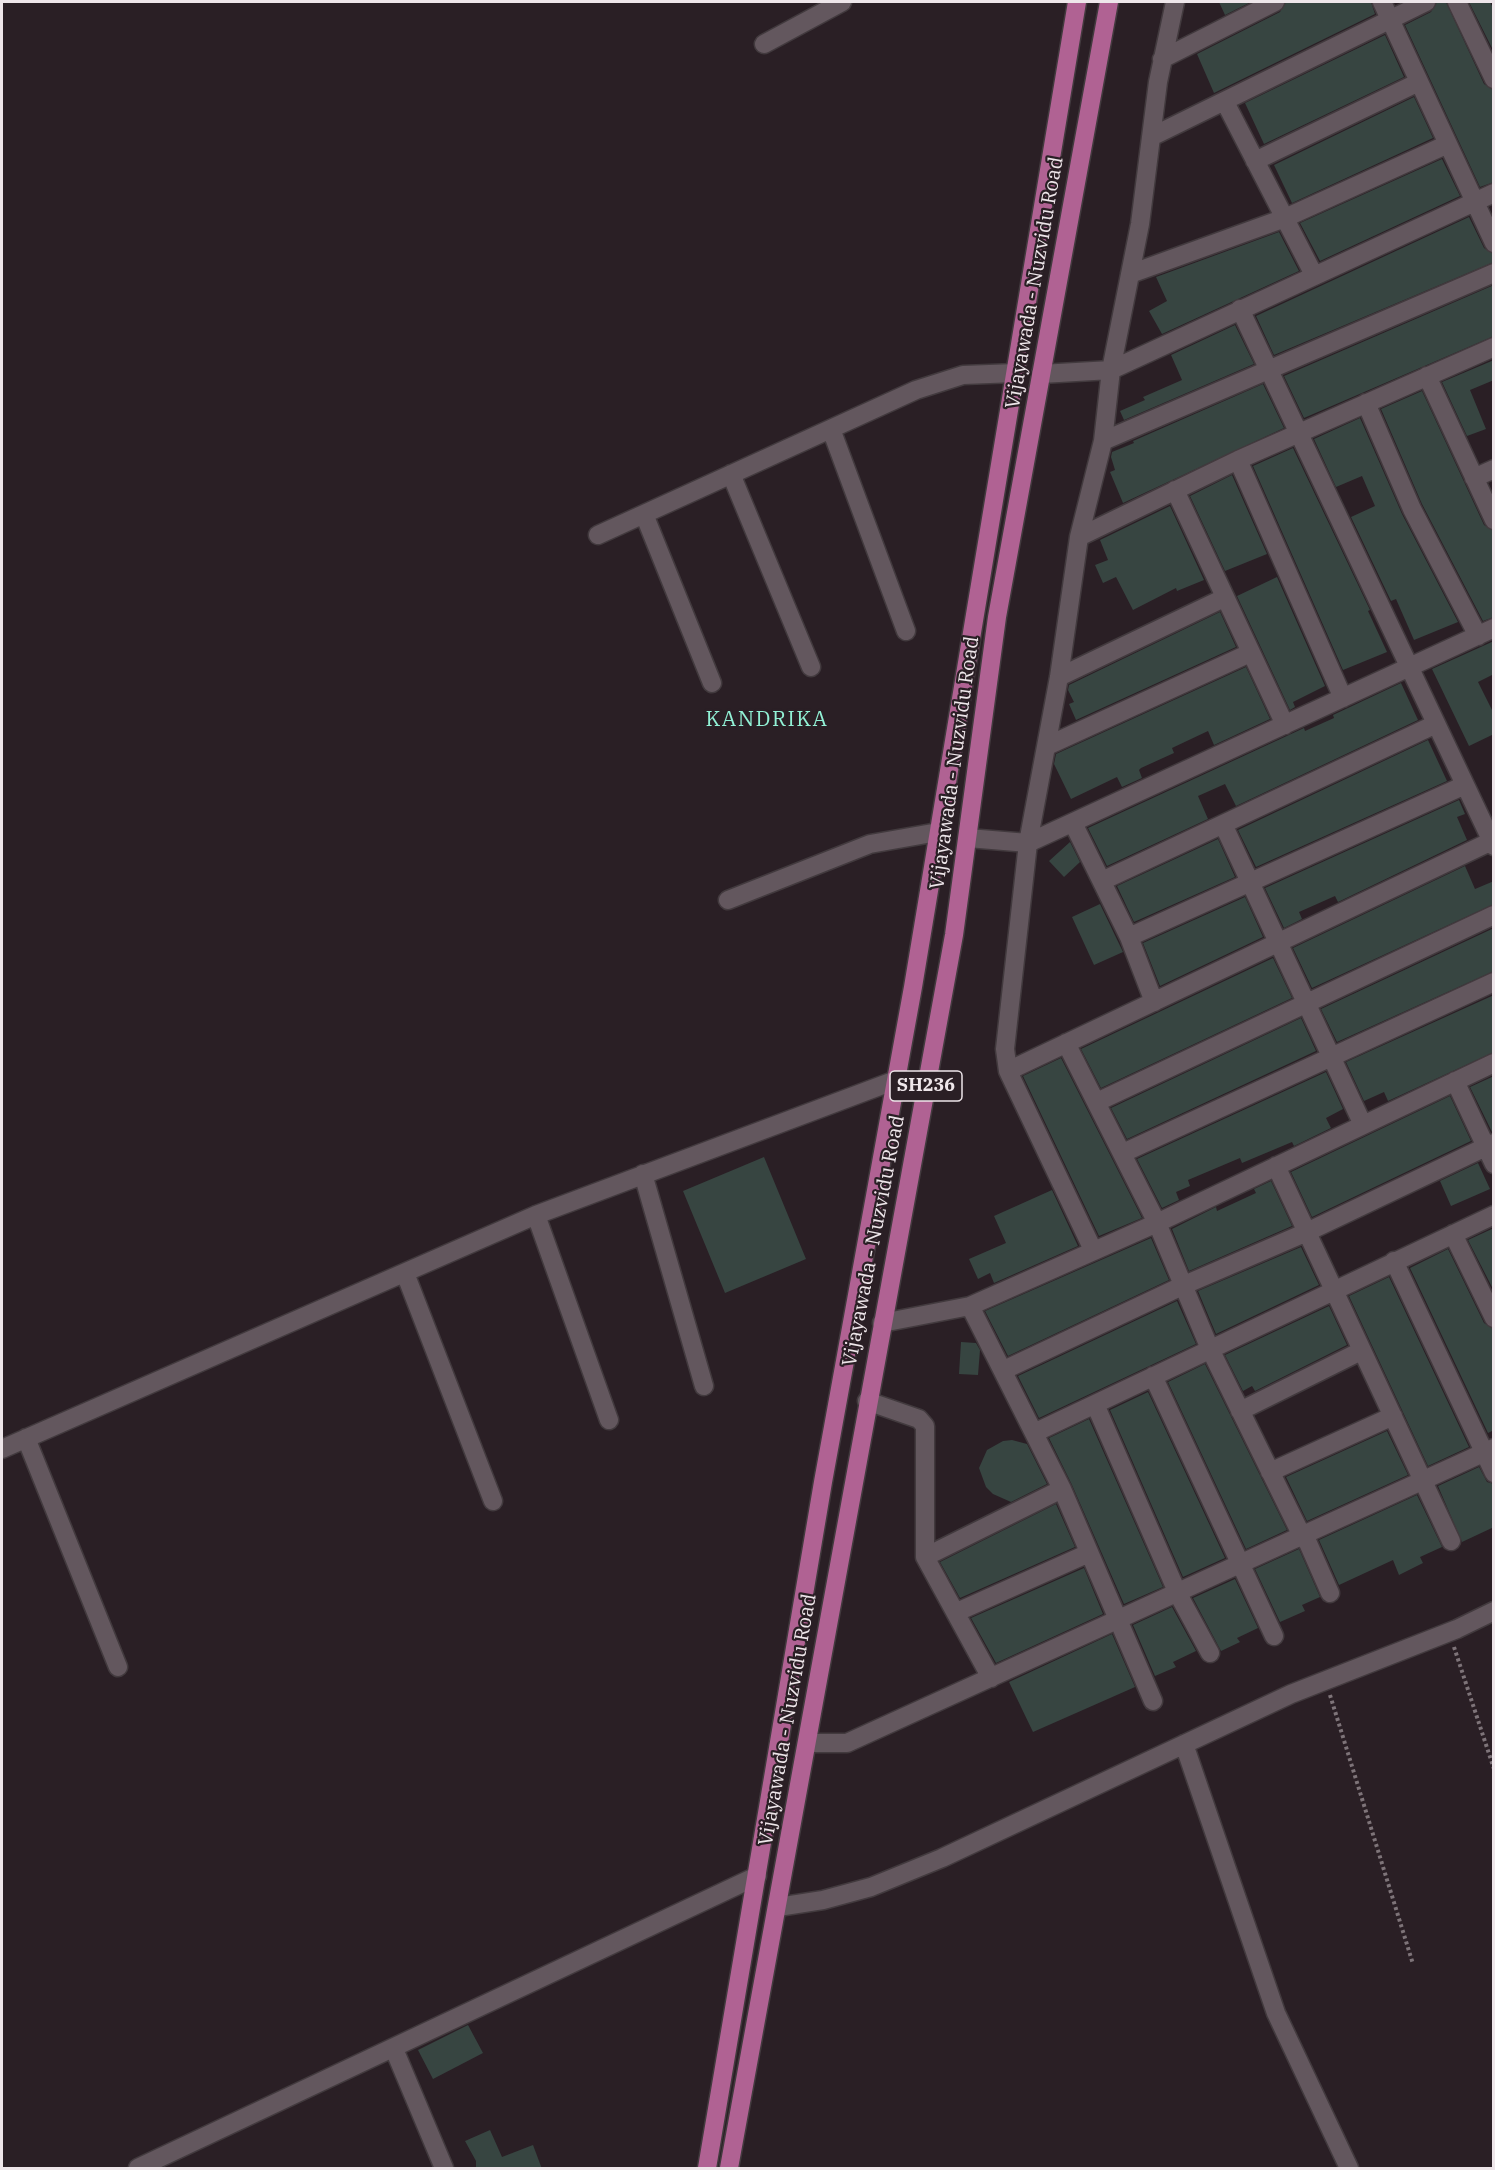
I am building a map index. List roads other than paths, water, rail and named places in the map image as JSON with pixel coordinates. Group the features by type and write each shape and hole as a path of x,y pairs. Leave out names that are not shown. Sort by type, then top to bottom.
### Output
{"main road":[{"name":"Vijayawada - Nuzvidu Road","path":"708,2169 823,1482 896,1080 1077,2"},
{"name":"Vijayawada - Nuzvidu Road","path":"729,2169 807,1743 876,1404 882,1323 974,838 997,617 1109,2"}],"street":[{"path":"764,44 842,2"},
{"path":"1093,1250 1008,1071 1005,1049 1021,843 1047,746 1079,537 1103,441 1103,370 1130,274 1140,224 1162,59 1175,2"},
{"path":"1162,59 1275,2"},
{"path":"1382,2 1494,243"},
{"path":"1151,137 1426,2"},
{"path":"1457,2 1494,79"},
{"path":"1255,161 1419,82"},
{"path":"1225,102 1314,275"},
{"path":"1130,274 1285,218 1448,144"},
{"path":"1041,374 1103,370 1494,193"},
{"path":"1103,441 1494,273"},
{"path":"1008,1071 1493,843 1240,309"},
{"path":"1079,537 1238,460 1494,347"},
{"path":"598,535 916,390 963,375 1016,373"},
{"path":"1426,376 1494,520"},
{"path":"974,838 1021,843 1073,823 1486,632 1412,509 1366,403"},
{"path":"831,429 906,631"},
{"path":"1238,460 1343,698"},
{"path":"1474,478 1494,469"},
{"path":"731,474 811,667"},
{"path":"1175,490 1285,725"},
{"path":"644,514 712,683"},
{"path":"1059,677 1224,598"},
{"path":"1047,746 1250,653"},
{"path":"1102,881 1436,724"},
{"path":"1129,937 1465,785"},
{"path":"1073,823 1129,937 1154,1002"},
{"path":"1223,824 1280,942 1305,1004 1363,1125"},
{"path":"728,900 870,844 938,832"},
{"path":"1097,1102 1494,915"},
{"path":"1123,1153 1494,982"},
{"path":"1066,1043 1157,1223 1210,1349 1302,1536 1308,1543 1330,1593"},
{"path":"882,1323 970,1306 1157,1223 1494,1063"},
{"path":"2,1449 536,1215 896,1080"},
{"path":"1455,1081 1489,1145 1494,1164"},
{"path":"1004,1370 1182,1286 1308,1232 1489,1145"},
{"path":"1276,1166 1451,1541"},
{"path":"643,1174 704,1386"},
{"path":"536,1215 609,1420"},
{"path":"1034,1433 1494,1215"},
{"path":"1453,1234 1494,1318"},
{"path":"1394,1261 1489,1450 1494,1473"},
{"path":"405,1273 493,1501"},
{"path":"970,1306 1062,1489 1153,1701"},
{"path":"1240,1411 1361,1351"},
{"path":"1153,1376 1274,1636"},
{"path":"876,1404 919,1419 925,1426 925,1557 991,1678"},
{"path":"1095,1404 1178,1593 1210,1653"},
{"path":"1270,1472 1393,1416"},
{"path":"26,1438 118,1667"},
{"path":"807,1743 847,1743 1489,1450"},
{"path":"925,1557 1062,1489"},
{"path":"957,1612 1089,1553"},
{"path":"778,1907 823,1900 871,1887 1325,1680 1449,1632 1494,1611"},
{"path":"1184,1744 1276,2013 1349,2169"},
{"path":"138,2169 757,1876"},
{"path":"394,2049 444,2169"}],"district":[{"name":"KANDRIKA","path":"767,720"}]}
